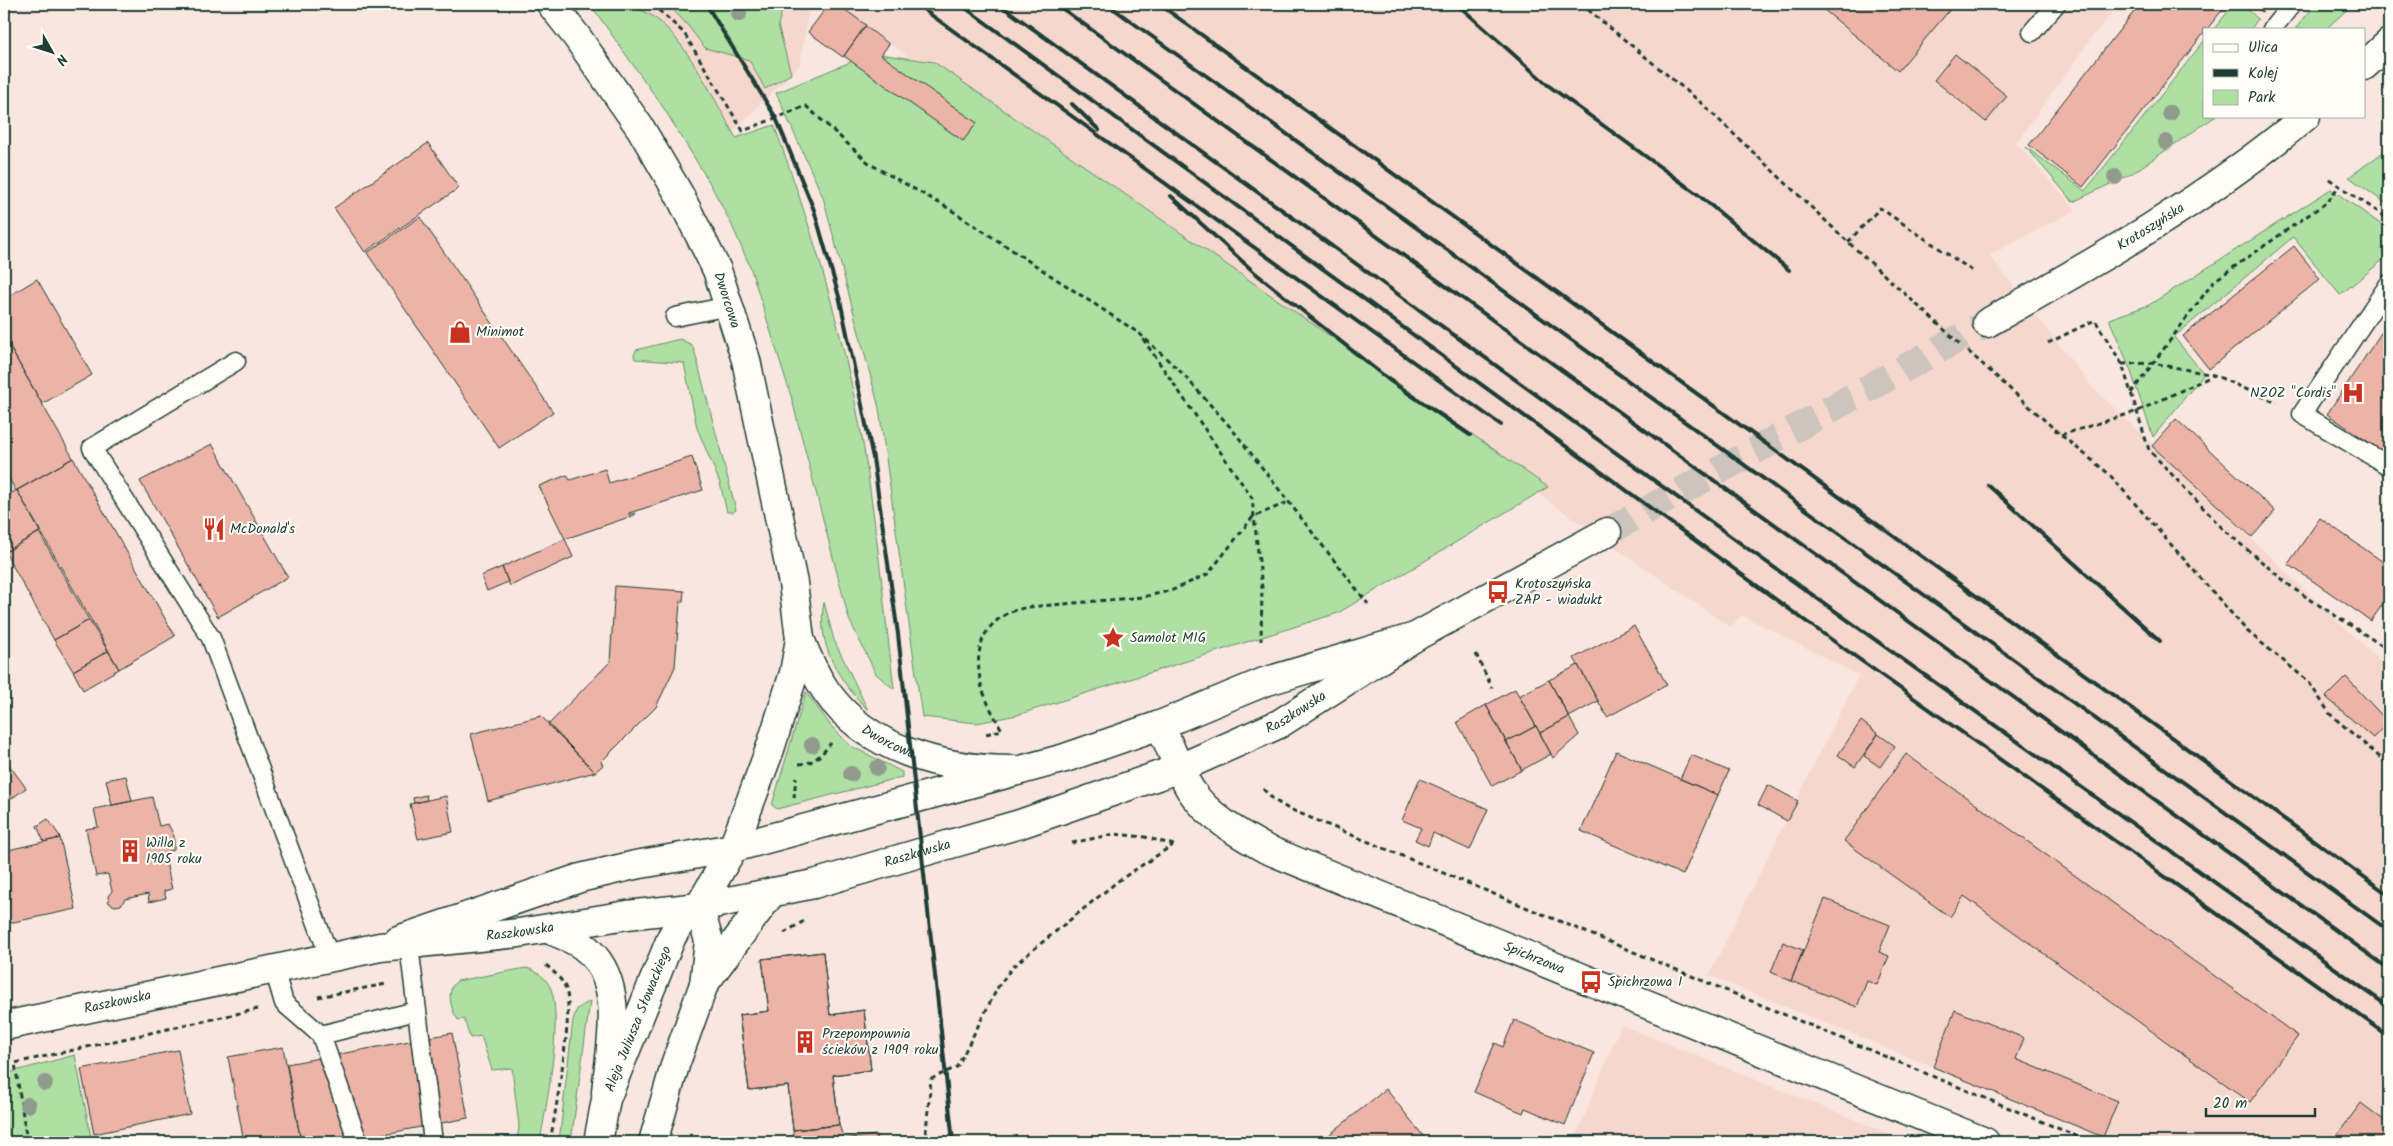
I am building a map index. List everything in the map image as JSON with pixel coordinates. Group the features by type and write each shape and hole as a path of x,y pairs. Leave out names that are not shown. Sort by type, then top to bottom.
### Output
{"main road":[{"name":"Dworcowa","path":"551,4 577,37 641,129 679,194 717,270 746,360 793,584 800,640 794,673 770,749 733,848"},
{"path":"2366,64 2389,43"},
{"name":"Krotoszyńska","path":"1987,323 2090,265 2180,209 2303,118"},
{"name":"Raszkowska","path":"380,947 548,929 627,915 699,906 814,884 1020,824 1180,768 1279,724 1415,636 1607,532"},
{"name":"Raszkowska","path":"4,1026 380,947 580,878 635,865 733,848 1024,770 1160,725 1264,682 1415,636"},
{"name":"Dworcowa","path":"800,640 816,675 836,703 850,719 882,741 912,754 939,761 975,768 1024,770"},
{"name":"Spichrzowa","path":"1160,725 1191,790 1207,809 1266,849 1985,1142"},
{"name":"Aleja Juliusza Słowackiego","path":"598,1142 606,1100 672,936 684,919 699,906 733,848"},
{"path":"704,984 772,892"},
{"path":"659,1135 704,984 708,941 699,906"},
{"path":"548,929 574,940 589,950 600,965 608,983 612,1012 606,1100"}],"lane":[{"path":"2032,32 2056,4"},
{"path":"2273,28 2292,4"},
{"path":"2389,284 2302,414 2389,466"},
{"path":"675,317 729,306"},
{"path":"236,361 92,448 211,638 330,958"},
{"path":"409,945 433,1142"},
{"path":"274,970 284,1003 321,1035 358,1142"},
{"path":"321,1035 416,1011"}],"path":[{"path":"652,4 684,33 743,132 806,106 870,164 948,208 1140,334 1182,373 1232,429 1368,604"},
{"path":"1581,4 1699,101 1848,242 2061,435 2108,474 2247,631 2308,681 2330,714 2389,765"},
{"path":"2329,179 2389,219"},
{"path":"2131,393 2214,280 2327,202 2339,186"},
{"path":"1848,242 1880,208 1974,272"},
{"path":"2048,343 2094,320 2122,364 2149,450 2224,530 2294,589 2389,650"},
{"path":"1140,334 1252,498 1262,588 1261,641"},
{"path":"2122,364 2153,363 2214,376 2302,414"},
{"path":"2061,435 2138,411 2214,376"},
{"path":"1002,730 981,686 978,665 981,644 989,628 1000,616 1029,607 1143,597 1174,590 1208,574 1253,517 1288,502"},
{"path":"1476,654 1492,688"},
{"path":"793,802 798,764 808,764 819,757 835,738"},
{"path":"1263,789 1274,800 1287,808 2091,1142"},
{"path":"925,1142 931,1080 957,1067 998,987 1013,966 1118,881 1174,845 1145,837 1114,834 1069,844"},
{"path":"783,934 805,921"},
{"path":"15,1063 26,1142"},
{"path":"689,1126 693,1142"}],"shaded area":[{"path":"624,4 810,4 800,65 719,145"},
{"path":"833,4 2119,4 2095,33 2016,143 2076,210 1989,255 2092,387 2389,670 2389,1142 2116,1142 1709,975 1859,675 1742,615 1730,627"},
{"path":"1621,1025 1909,1142 1574,1142"}],"green space":[{"path":"590,4 633,7 647,13 660,22 673,35 697,69 736,138 774,125 817,251 851,381 871,495 894,689 876,674 849,619 791,396 751,269 731,223 708,180 663,107"},
{"path":"668,4 784,4 778,25 791,74 765,89 749,60 705,48"},
{"path":"2234,4 2242,4 2258,19 2252,28 2215,28"},
{"path":"2316,4 2353,4 2327,28 2296,28"},
{"path":"2203,42 2203,118 2213,118 2131,174 2073,202 2026,147 2085,191"},
{"path":"872,53 934,62 1548,487 1338,613 1017,715 977,723 922,717 879,408 823,197 776,93"},
{"path":"2389,148 2389,206 2349,177"},
{"path":"2331,189 2389,230 2389,255 2340,295 2293,237 2174,337 2204,374 2153,437 2129,366 2109,319 2149,305"},
{"path":"680,339 692,345 695,353 736,510 733,512 727,512 720,483 697,428 684,363 635,359 636,350"},
{"path":"824,602 834,640 868,710 848,687 832,661 823,633"},
{"path":"806,692 831,726 851,746 902,772 902,777 777,809 772,805"},
{"path":"526,968 538,973 547,982 551,989 554,1004 555,1022 552,1064 540,1142 517,1142 519,1126 512,1068 492,1070 481,1036 470,1038 464,1019 458,1020 450,1000 451,990 457,981"},
{"path":"590,1001 571,1142 559,1142 573,1020 577,1009"},
{"path":"75,1055 92,1142 4,1142 4,1074"}],"building":[{"path":"829,4 837,4 866,25 843,57 808,32"},
{"path":"1817,4 1951,4 1953,6 1898,71"},
{"path":"2140,4 2227,4 2208,28 2203,28 2203,34 2083,187 2029,145"},
{"path":"2252,4 2269,4 2262,12"},
{"path":"865,26 889,44 881,55 977,123 963,141 844,56"},
{"path":"1955,54 2007,96 1986,122 1934,80"},
{"path":"428,143 459,188 365,252 334,208"},
{"name":"Minimot","path":"420,217 553,412 499,448 367,253"},
{"path":"2294,246 2320,279 2209,369 2183,336"},
{"path":"37,279 92,375 42,404 4,337 4,299"},
{"path":"2389,321 2389,456 2327,414"},
{"path":"4,337 73,458 16,491 4,469"},
{"path":"2176,419 2275,511 2252,537 2152,446"},
{"name":"McDonald's","path":"212,444 288,577 218,617 140,481"},
{"path":"692,457 703,490 629,513 629,515 635,513 635,515 565,539 539,486 567,475 570,480 605,469 609,483"},
{"path":"73,458 175,636 119,669 17,490"},
{"path":"17,490 40,532 4,553 4,498"},
{"path":"2320,518 2389,566 2389,595 2371,621 2288,564"},
{"path":"39,532 89,620 54,640 5,552"},
{"path":"565,539 573,557 510,586 502,567"},
{"path":"502,567 508,582 487,591 481,576"},
{"path":"615,586 684,591 683,602 680,602 675,667 656,707 601,762 603,765 595,772 548,725 610,662"},
{"path":"89,620 108,651 73,671 54,640"},
{"path":"1634,626 1667,685 1607,717 1574,658"},
{"path":"108,651 119,669 83,690 73,671"},
{"path":"1578,665 1598,701 1569,717 1549,680"},
{"path":"2346,677 2388,722 2373,738 2326,697"},
{"path":"1549,680 1569,717 1540,733 1519,696"},
{"path":"1515,689 1536,726 1506,742 1486,705"},
{"path":"1486,705 1522,770 1492,786 1457,722"},
{"path":"541,716 595,772 488,801 471,734"},
{"path":"1569,717 1579,735 1553,758 1540,733"},
{"path":"1861,721 1878,734 1855,767 1838,755"},
{"path":"1536,726 1551,754 1522,770 1506,742"},
{"path":"1878,734 1895,746 1880,767 1864,756"},
{"path":"1616,751 1718,795 1683,875 1581,831"},
{"path":"1906,754 2298,1036 2250,1102 1964,896 1950,917 1844,841"},
{"path":"1691,755 1729,771 1718,795 1680,779"},
{"path":"4,758 26,788 4,804"},
{"path":"126,776 132,801 112,805 106,780"},
{"path":"1420,779 1488,809 1470,850 1433,833 1428,846 1415,840 1421,828 1402,820"},
{"path":"1768,785 1798,801 1787,821 1758,805"},
{"path":"426,795 427,800 414,803 413,798"},
{"path":"446,796 453,832 418,839 410,804"},
{"name":"Willa z 1905 roku","path":"152,797 159,826 168,824 174,836 174,850 164,853 172,889 164,891 166,898 149,902 148,894 125,899 121,905 115,906 109,903 108,896 112,891 108,874 96,876 86,829 98,827 94,809"},
{"path":"48,819 60,838 44,842 37,826"},
{"path":"60,838 76,909 4,924 4,851"},
{"path":"1825,899 1890,925 1879,952 1889,956 1877,985 1867,981 1857,1007 1791,981"},
{"path":"1783,942 1803,950 1791,981 1771,972"},
{"name":"Przepompownia ścieków z 1909 roku","path":"823,952 830,1015 864,1010 871,1070 833,1075 839,1125 793,1130 788,1086 749,1090 739,1015 769,1011 762,959"},
{"name":"Przepompownia ścieków z 1909 roku","path":"823,952 830,1015 864,1010 871,1070 833,1075 839,1125 793,1130 788,1086 749,1090 739,1015 769,1011 762,959"},
{"path":"1955,1010 2024,1038 2016,1059 2118,1101 2103,1137 1933,1067"},
{"path":"1514,1020 1594,1053 1565,1125 1525,1108 1523,1113 1474,1092 1495,1043 1503,1047"},
{"path":"452,1033 468,1118 342,1142 301,1142 287,1064"},
{"path":"283,1047 301,1142 244,1142 228,1057"},
{"path":"178,1050 190,1114 94,1134 81,1069"},
{"path":"1386,1089 1428,1142 1335,1142 1329,1135"},
{"path":"2361,1103 2389,1124 2389,1142 2332,1142"},
{"path":"839,1125 844,1139 876,1135 877,1142 794,1142 793,1130"}],"tunnel":[{"path":"1607,532 1987,323"}],"railway":[{"path":"706,4 776,118 814,210 840,300 873,458 898,634 953,1142"},
{"path":"916,4 1501,425"},
{"path":"960,4 1804,620 2389,1036"},
{"path":"999,4 1751,551 2389,1007"},
{"path":"1056,4 2389,969"},
{"path":"1107,4 2389,931"},
{"path":"1159,4 2389,895"},
{"path":"1457,4 1549,86 1696,193 1789,270"},
{"path":"1072,104 1099,130"},
{"path":"1171,196 1254,272 1389,380 1470,435"},
{"path":"1988,485 2160,641"}],"place":[{"name":"Minimot","path":"460,332"},
{"name":"NZOZ \"Cordis\"","path":"2353,393"},
{"name":"McDonald's","path":"214,529"},
{"name":"Krotoszyńska ZAP - wiadukt","path":"1498,592"},
{"name":"Samolot MIG","path":"1113,638"},
{"name":"Willa z 1905 roku","path":"130,851"},
{"name":"Spichrzowa I","path":"1591,982"},
{"name":"Przepompownia ścieków z 1909 roku","path":"805,1042"}]}
